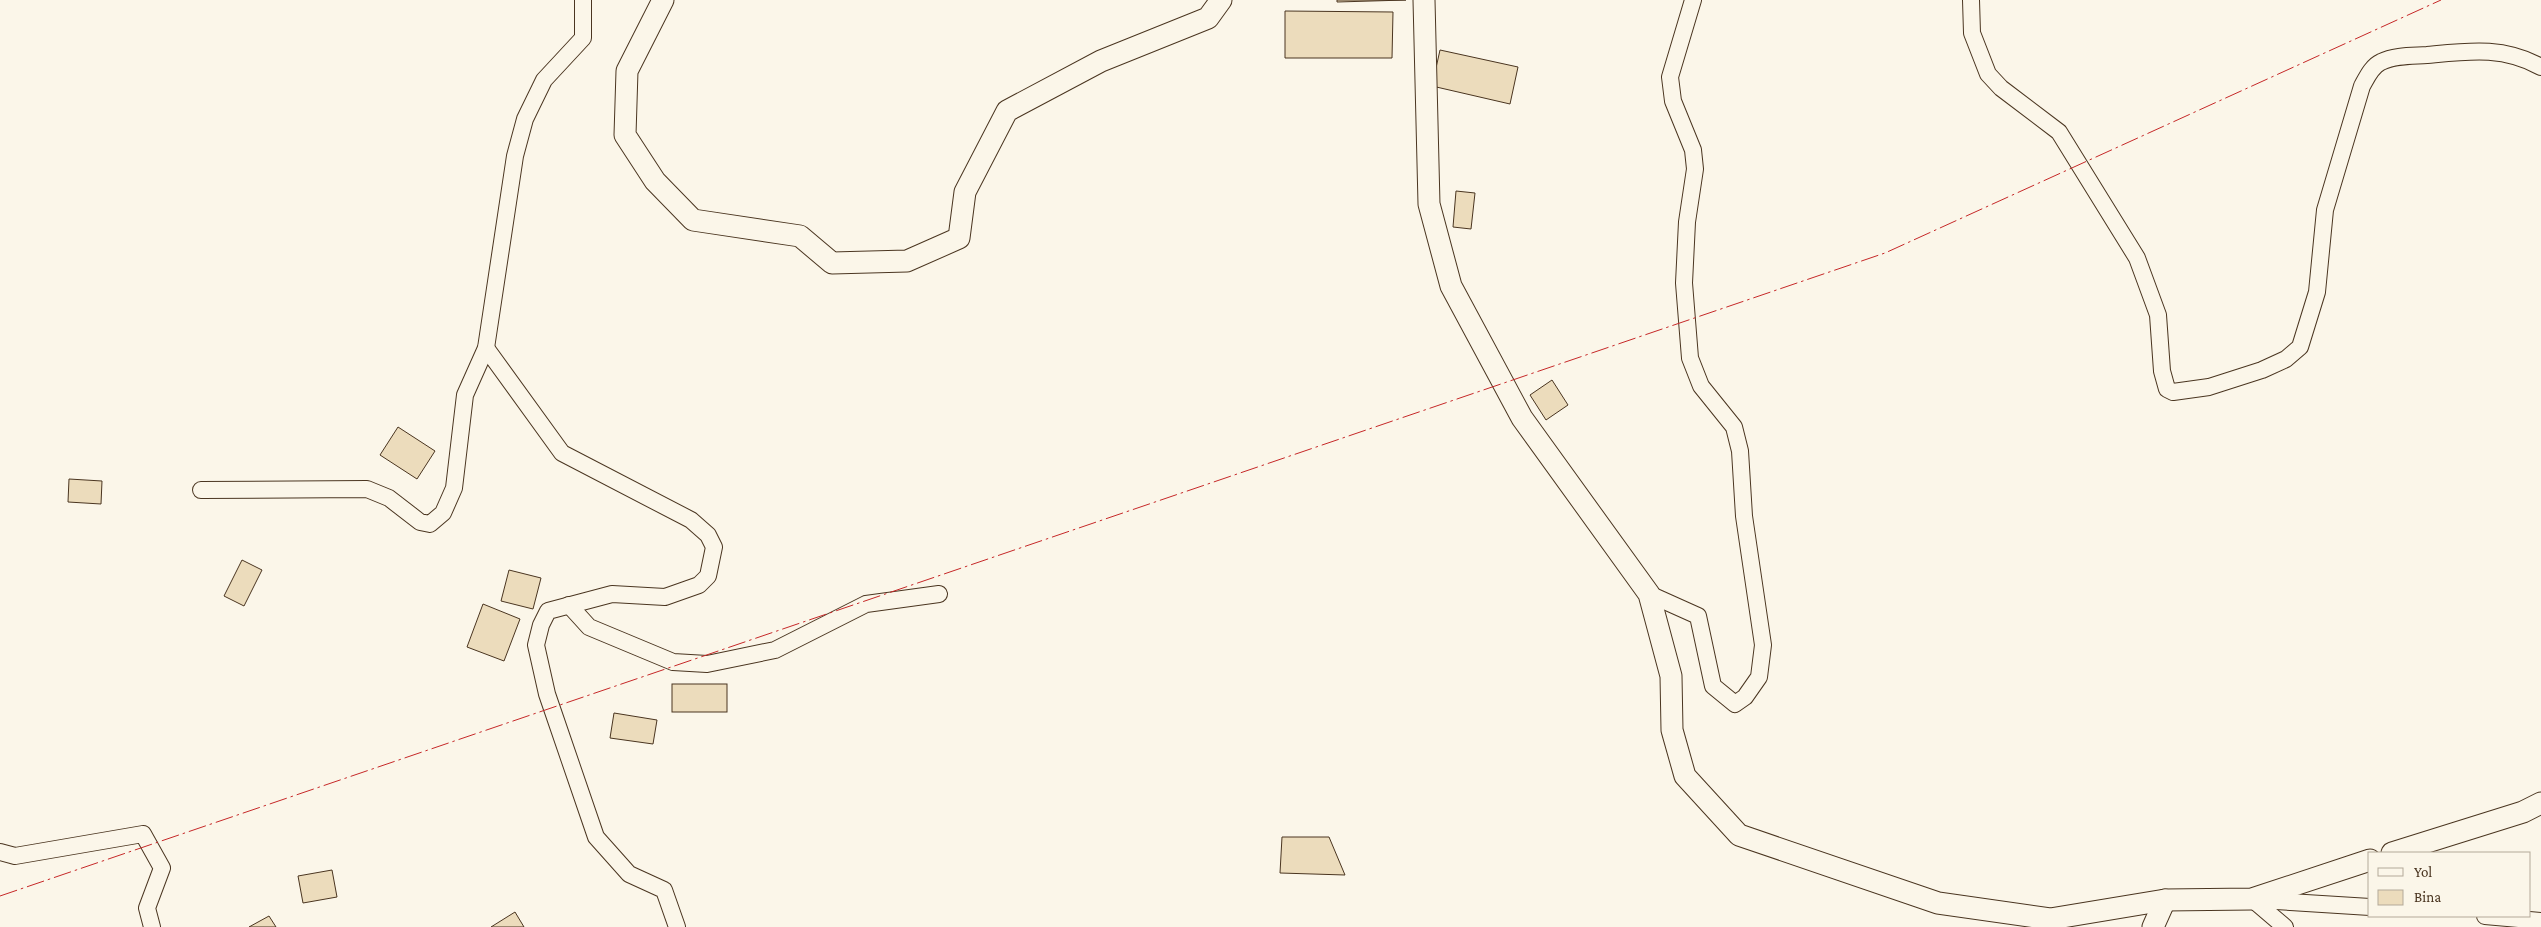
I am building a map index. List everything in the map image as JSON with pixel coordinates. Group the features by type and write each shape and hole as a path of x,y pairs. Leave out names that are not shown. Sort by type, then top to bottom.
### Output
{"street":[{"path":"201,490 367,489 389,498 420,522 430,524 443,513 454,488 465,395 486,348 515,156 525,119 544,80 583,38 583,0"},
{"path":"663,0 627,71 625,135 655,181 693,220 800,236 832,263 906,261 959,238 965,192 1007,111 1101,61 1208,18 1221,0"},
{"path":"1424,0 1428,204 1450,286 1522,418 1649,594 1671,676 1672,730 1686,776 1739,835 1938,903 2050,919 2165,900 2252,899 2368,907"},
{"path":"1649,594 1698,616 1712,686 1735,704 1745,697 1759,677 1763,645 1744,516 1740,451 1734,427 1701,386 1690,358 1684,283 1687,222 1694,160 1693,150 1673,100 1670,77 1693,0"},
{"path":"1971,0 1972,33 1988,74 2001,88 2059,132 2136,258 2158,315 2162,371 2167,389 2173,392 2210,387 2262,370 2286,359 2300,347 2317,292 2325,210 2362,86 2372,69 2381,62 2401,57 2484,50 2524,57 2541,67"},
{"path":"486,348 562,453 691,520 708,534 714,548 708,576 699,585 666,597 612,594 548,611 540,625 536,645 547,694 596,837 629,874 664,890 677,927"},
{"path":"569,605 589,627 674,662 707,664 775,650 866,604 939,594"},
{"path":"2395,852 2523,812 2541,803"},
{"path":"0,852 15,856 143,834 162,868 147,908 152,927"},
{"path":"2252,899 2368,861"},
{"path":"2252,899 2285,927"},
{"path":"2152,927 2165,900"},
{"path":"2496,917 2541,921"}],"building":[{"path":"1337,0 1406,0 1337,2"},
{"path":"1285,11 1393,12 1392,58 1285,58"},
{"path":"1440,50 1518,67 1510,104 1432,86"},
{"path":"1456,191 1475,193 1471,229 1453,227"},
{"path":"1552,380 1568,405 1546,420 1530,395"},
{"path":"398,427 435,451 417,479 380,455"},
{"path":"69,479 102,481 101,504 68,502"},
{"path":"242,560 262,570 244,606 224,596"},
{"path":"509,570 541,578 533,609 501,601"},
{"path":"483,604 520,619 504,661 467,647"},
{"path":"672,684 727,684 727,712 672,712"},
{"path":"614,713 657,720 653,744 610,738"},
{"path":"1282,837 1329,837 1345,875 1280,873"},
{"path":"332,870 337,897 303,903 298,876"},
{"path":"515,912 524,927 491,927"},
{"path":"269,916 276,927 249,927"}],"power":[{"path":"0,896 1885,253 2441,0"}]}
